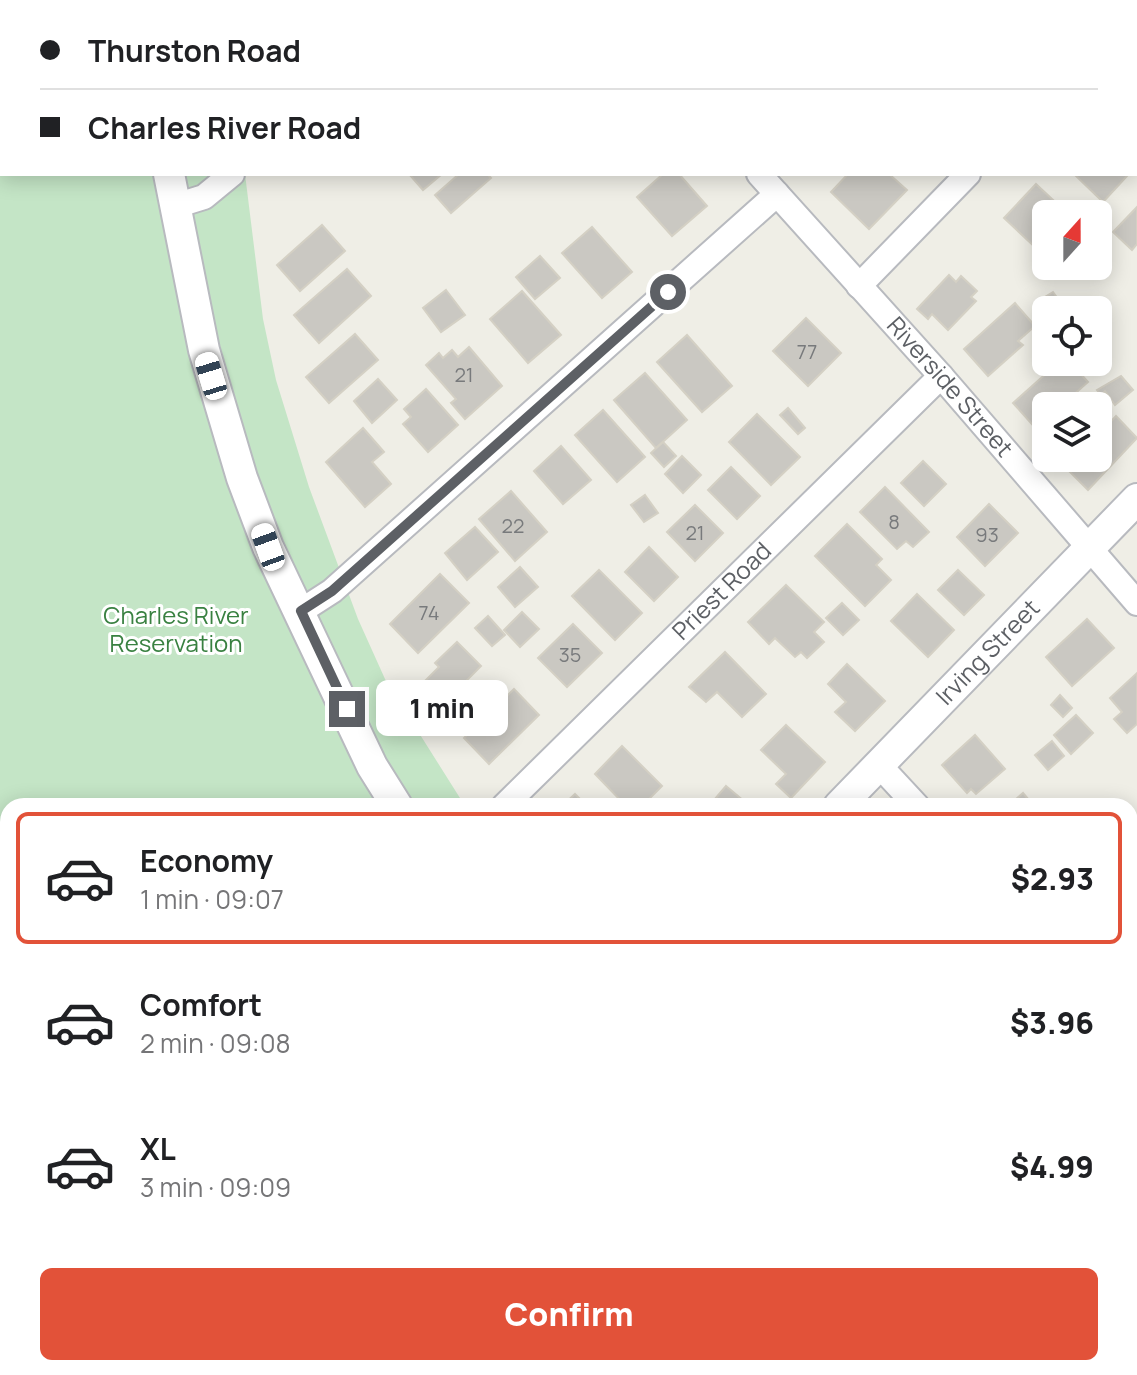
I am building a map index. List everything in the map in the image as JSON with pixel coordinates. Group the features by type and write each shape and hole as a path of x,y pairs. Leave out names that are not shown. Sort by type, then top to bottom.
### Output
{"street":[{"path":"169,176 204,350 242,478 268,547 372,766 392,798"},
{"path":"175,206 204,197 230,176"},
{"name":"Riverside Street","path":"761,176 941,376 1137,603"},
{"path":"859,286 966,176"},
{"path":"301,611 332,591 777,194"},
{"name":"Priest Road","path":"512,798 941,376"},
{"name":"Irving Street","path":"847,798 1137,499"},
{"path":"879,765 910,798"}],"green space":[{"name":"Charles River Reservation","path":"0,176 245,176 263,319 276,380 309,487 358,619 385,679 460,798 0,798"}],"building":[{"path":"411,176 440,176 423,190"},
{"path":"457,176 491,178 451,213 435,195"},
{"path":"661,176 681,176 707,206 672,236 637,197"},
{"path":"846,176 891,176 907,190 869,229 831,192"},
{"path":"1076,176 1127,176 1105,200 1101,200"},
{"path":"1036,184 1053,200 1032,200 1032,244 1004,218"},
{"path":"1137,207 1137,244 1132,250 1113,232"},
{"path":"322,225 345,251 300,291 277,265"},
{"path":"592,227 632,272 602,298 562,253"},
{"path":"540,256 560,278 535,299 516,277"},
{"path":"347,269 371,296 319,343 294,315"},
{"path":"949,275 956,282 961,276 977,291 971,297 976,301 948,330 932,314 928,319 917,309"},
{"path":"446,290 465,315 441,332 423,308"},
{"path":"522,291 561,335 528,363 490,319"},
{"path":"1015,303 1032,323 1032,329 1018,341 1023,345 988,376 964,349"},
{"path":"806,318 841,353 808,386 773,351"},
{"path":"355,334 378,360 329,403 306,377"},
{"path":"687,335 732,386 702,412 657,362"},
{"path":"469,347 502,386 465,419 451,403 456,399 426,365 439,353 443,358 452,350 458,357"},
{"path":"645,373 687,420 656,448 614,400"},
{"path":"1043,376 1083,376 1088,382 1077,392 1032,392 1032,424 1013,403"},
{"path":"1121,376 1133,390 1115,405 1112,392 1097,390"},
{"path":"378,379 397,400 372,423 354,401"},
{"path":"426,389 458,425 428,452 403,424 411,417 404,409"},
{"path":"788,408 805,428 798,434 780,415"},
{"path":"603,410 645,457 617,482 575,435"},
{"path":"757,414 800,457 771,485 729,442"},
{"path":"1116,416 1137,438 1112,465 1112,420"},
{"path":"363,428 384,452 372,462 391,484 365,507 326,462"},
{"path":"663,442 676,456 664,467 651,453"},
{"path":"561,446 591,480 563,504 534,471"},
{"path":"682,456 701,475 683,493 665,474"},
{"path":"923,461 946,484 924,506 901,483"},
{"path":"731,467 760,496 737,519 708,490"},
{"path":"1070,472 1105,472 1088,490"},
{"path":"885,487 929,532 913,547 906,541 897,549 860,512"},
{"path":"511,491 547,532 515,561 479,519"},
{"path":"645,495 658,513 644,522 631,505"},
{"path":"989,504 1018,533 985,566 957,537"},
{"path":"695,505 723,533 695,561 667,532"},
{"path":"847,524 882,559 876,565 891,580 865,606 815,556"},
{"path":"475,527 498,552 467,580 445,553"},
{"path":"649,547 678,577 654,601 625,572"},
{"path":"520,567 538,587 515,607 498,587"},
{"path":"599,570 642,613 615,640 572,596"},
{"path":"958,570 984,595 964,615 938,590"},
{"path":"440,574 469,603 418,653 390,624"},
{"path":"786,585 824,622 814,632 824,642 807,658 801,652 795,657 775,638 769,644 748,622"},
{"path":"917,594 954,630 928,657 891,621"},
{"path":"842,603 859,620 843,635 826,618"},
{"path":"522,612 539,629 520,647 504,630"},
{"path":"488,616 505,635 492,646 475,628"},
{"path":"1087,619 1114,648 1072,686 1046,657"},
{"path":"573,624 602,653 567,687 538,658"},
{"path":"457,642 481,666 459,688 455,684 442,697 425,681 439,667 435,663"},
{"path":"725,652 766,694 742,717 717,692 706,702 689,687"},
{"path":"847,664 885,701 855,731 835,712 846,702 828,684"},
{"path":"1137,673 1137,724 1127,733 1114,719 1122,712 1110,698"},
{"path":"514,689 539,715 489,764 464,738"},
{"path":"1060,695 1072,708 1063,717 1051,705"},
{"path":"1076,715 1093,733 1071,754 1054,735"},
{"path":"786,725 825,762 791,798 776,784 786,774 761,750"},
{"path":"975,735 1005,769 976,794 971,789 967,793 942,765"},
{"path":"1052,741 1064,756 1048,770 1035,755"},
{"path":"622,746 662,786 650,798 618,798 595,774"},
{"path":"726,786 740,798 716,798"}],"route":[{"path":"347,709 301,611 332,591 668,292"}]}
